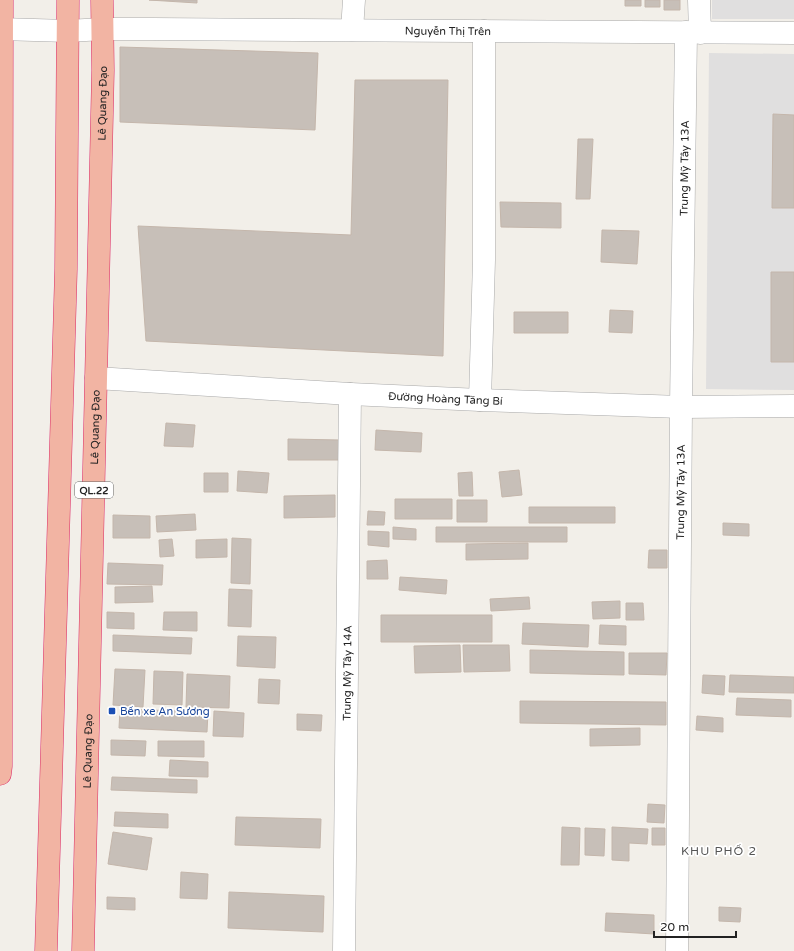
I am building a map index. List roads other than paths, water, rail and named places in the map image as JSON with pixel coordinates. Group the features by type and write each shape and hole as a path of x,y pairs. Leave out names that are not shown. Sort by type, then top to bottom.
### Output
{"highway":[{"path":"0,774 2,0"},
{"name":"QL.22","path":"46,946 66,269 68,0"},
{"name":"Lê Quang Đạo","path":"84,951 103,70 102,0"},
{"path":"66,269 98,266"}],"street":[{"path":"352,30 354,0"},
{"name":"Trung Mỹ Tây 13A","path":"677,951 681,407 693,32 699,0"},
{"name":"Nguyễn Thị Trên","path":"1,29 68,31 103,29 794,33"},
{"path":"480,400 484,260 484,31"},
{"name":"Đường Hoàng Tăng Bí","path":"96,378 350,394 480,400 681,407 794,406"},
{"name":"Trung Mỹ Tây 14A","path":"344,951 350,394"}],"place":[{"name":"Bến xe An Sương","path":"112,711"}],"district":[{"name":"KHU PHỐ 2","path":"719,851"}]}
